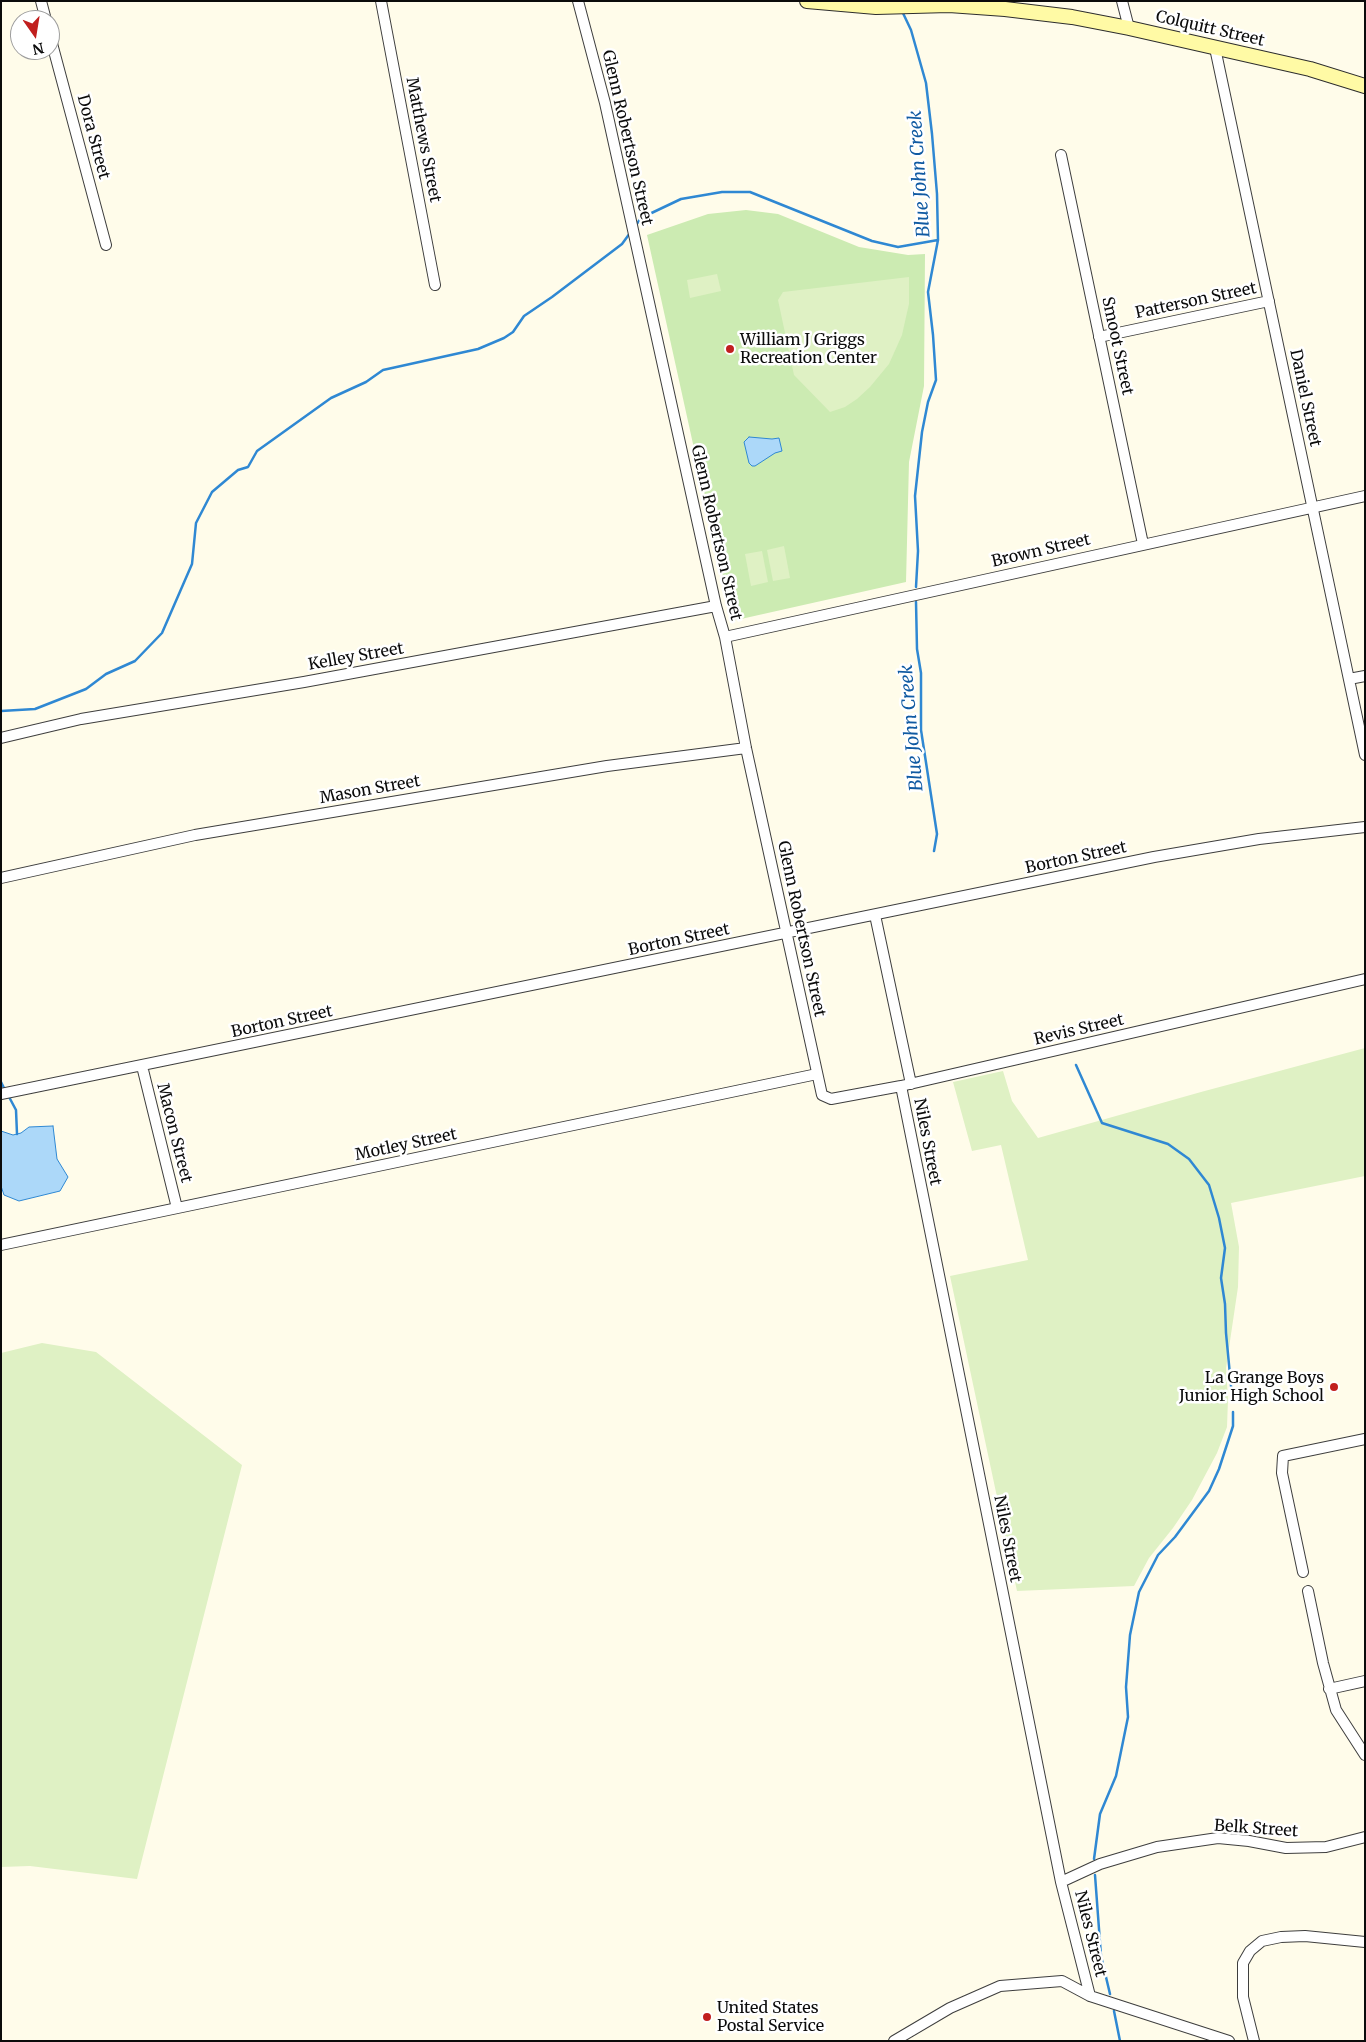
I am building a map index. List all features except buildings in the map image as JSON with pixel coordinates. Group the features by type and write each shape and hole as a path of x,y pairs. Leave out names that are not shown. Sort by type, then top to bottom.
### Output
{"street":[{"name":"Matthews Street","path":"381,1 435,285"},
{"name":"Glenn Robertson Street","path":"578,1 605,103 716,606 725,637 746,748 817,1074"},
{"name":"Colquitt Street","path":"807,1 876,6 949,5 1072,17 1310,69 1365,86"},
{"path":"1122,1 1129,28"},
{"name":"Daniel Street","path":"1215,48 1365,755"},
{"name":"Dora Street","path":"56,60 106,244"},
{"name":"Smoot Street","path":"1062,155 1143,544"},
{"name":"Patterson Street","path":"1099,337 1269,301"},
{"name":"Brown Street","path":"725,637 1312,506 1365,496"},
{"name":"Kelley Street","path":"1,738 81,719 314,680 716,606"},
{"path":"1349,679 1365,676"},
{"name":"Mason Street","path":"1,878 205,834 607,766 746,748"},
{"name":"Borton Street","path":"1,1094 1154,857 1259,840 1365,827"},
{"name":"Niles Street","path":"875,915 906,1085 1061,1882 1090,1996"},
{"name":"Revis Street","path":"817,1074 822,1095 831,1099 906,1085 1365,979"},
{"name":"Macon Street","path":"142,1066 177,1208"},
{"name":"Motley Street","path":"1,1245 817,1074"},
{"path":"1303,1572 1282,1473 1283,1456 1365,1439"},
{"path":"1308,1591 1329,1688 1336,1710 1365,1755"},
{"path":"1329,1688 1365,1681"},
{"name":"Belk Street","path":"1061,1882 1100,1864 1156,1847 1218,1838 1249,1840 1286,1848 1326,1847 1365,1837"},
{"path":"1254,2041 1243,1997 1243,1963 1250,1951 1262,1941 1281,1937 1305,1936 1365,1942"},
{"path":"894,2041 950,2008 1000,1986 1062,1981 1090,1996 1229,2041"}],"green space":[{"path":"746,210 778,214 859,247 908,255 925,254 924,386 909,462 906,582 732,621 647,235 708,214"},
{"path":"717,274 721,291 690,298 687,280"},
{"path":"909,277 909,304 902,335 889,364 857,399 845,407 830,412 794,375 778,300 783,292"},
{"path":"784,546 790,578 773,581 767,550"},
{"path":"762,551 768,582 751,586 745,554"},
{"path":"1365,1048 1365,1176 1231,1203 1239,1247 1238,1287 1226,1368 1227,1427 1217,1453 1192,1500 1149,1558 1134,1586 1017,1591 950,1276 1028,1260 1001,1145 972,1151 953,1082 1003,1071 1012,1101 1038,1138"},
{"path":"42,1343 96,1352 242,1465 137,1879 30,1866 1,1867 1,1353"}],"water":[{"path":"749,437 779,438 782,451 752,466 749,463 744,442"},
{"path":"53,1126 57,1159 68,1177 60,1191 19,1201 4,1195 1,1186 1,1131 13,1135 21,1133 29,1127"}],"waterway":[{"name":"Blue John Creek","path":"902,11 911,30 926,83 937,194 938,240 928,292 936,380 928,402 922,432 915,496 918,551 916,587"},
{"path":"636,225 641,218 681,199 722,192 750,192 872,241 898,247 938,240"},
{"path":"1,711 35,709 86,689 106,674 135,661 162,633 192,564 196,523 212,492 238,470 248,467 257,451 331,398 366,382 383,370 478,349 504,338 513,332 524,316 622,244 630,233"},
{"name":"Blue John Creek","path":"916,602 917,649 921,673 921,730 937,834 934,851"},
{"name":"Blue John Creek","path":"1076,1065 1102,1123 1168,1144 1189,1159 1209,1185 1219,1218 1225,1248 1221,1278 1225,1304 1232,1396"},
{"path":"1,1082 5,1090"},
{"path":"8,1095 16,1110 17,1134"},
{"name":"Blue John Creek","path":"1094,1859 1100,1814 1116,1776 1128,1717 1126,1687 1130,1635 1139,1592 1158,1555 1175,1537 1209,1491 1219,1469 1233,1426 1233,1412"},
{"name":"Blue John Creek","path":"1095,1875 1101,1956 1110,1994"},
{"name":"Blue John Creek","path":"1114,2011 1120,2041"}],"place":[{"name":"William J Griggs Recreation Center","path":"730,349"},
{"name":"La Grange Boys Junior High School","path":"1334,1387"},
{"name":"United States Postal Service","path":"707,2017"}]}
